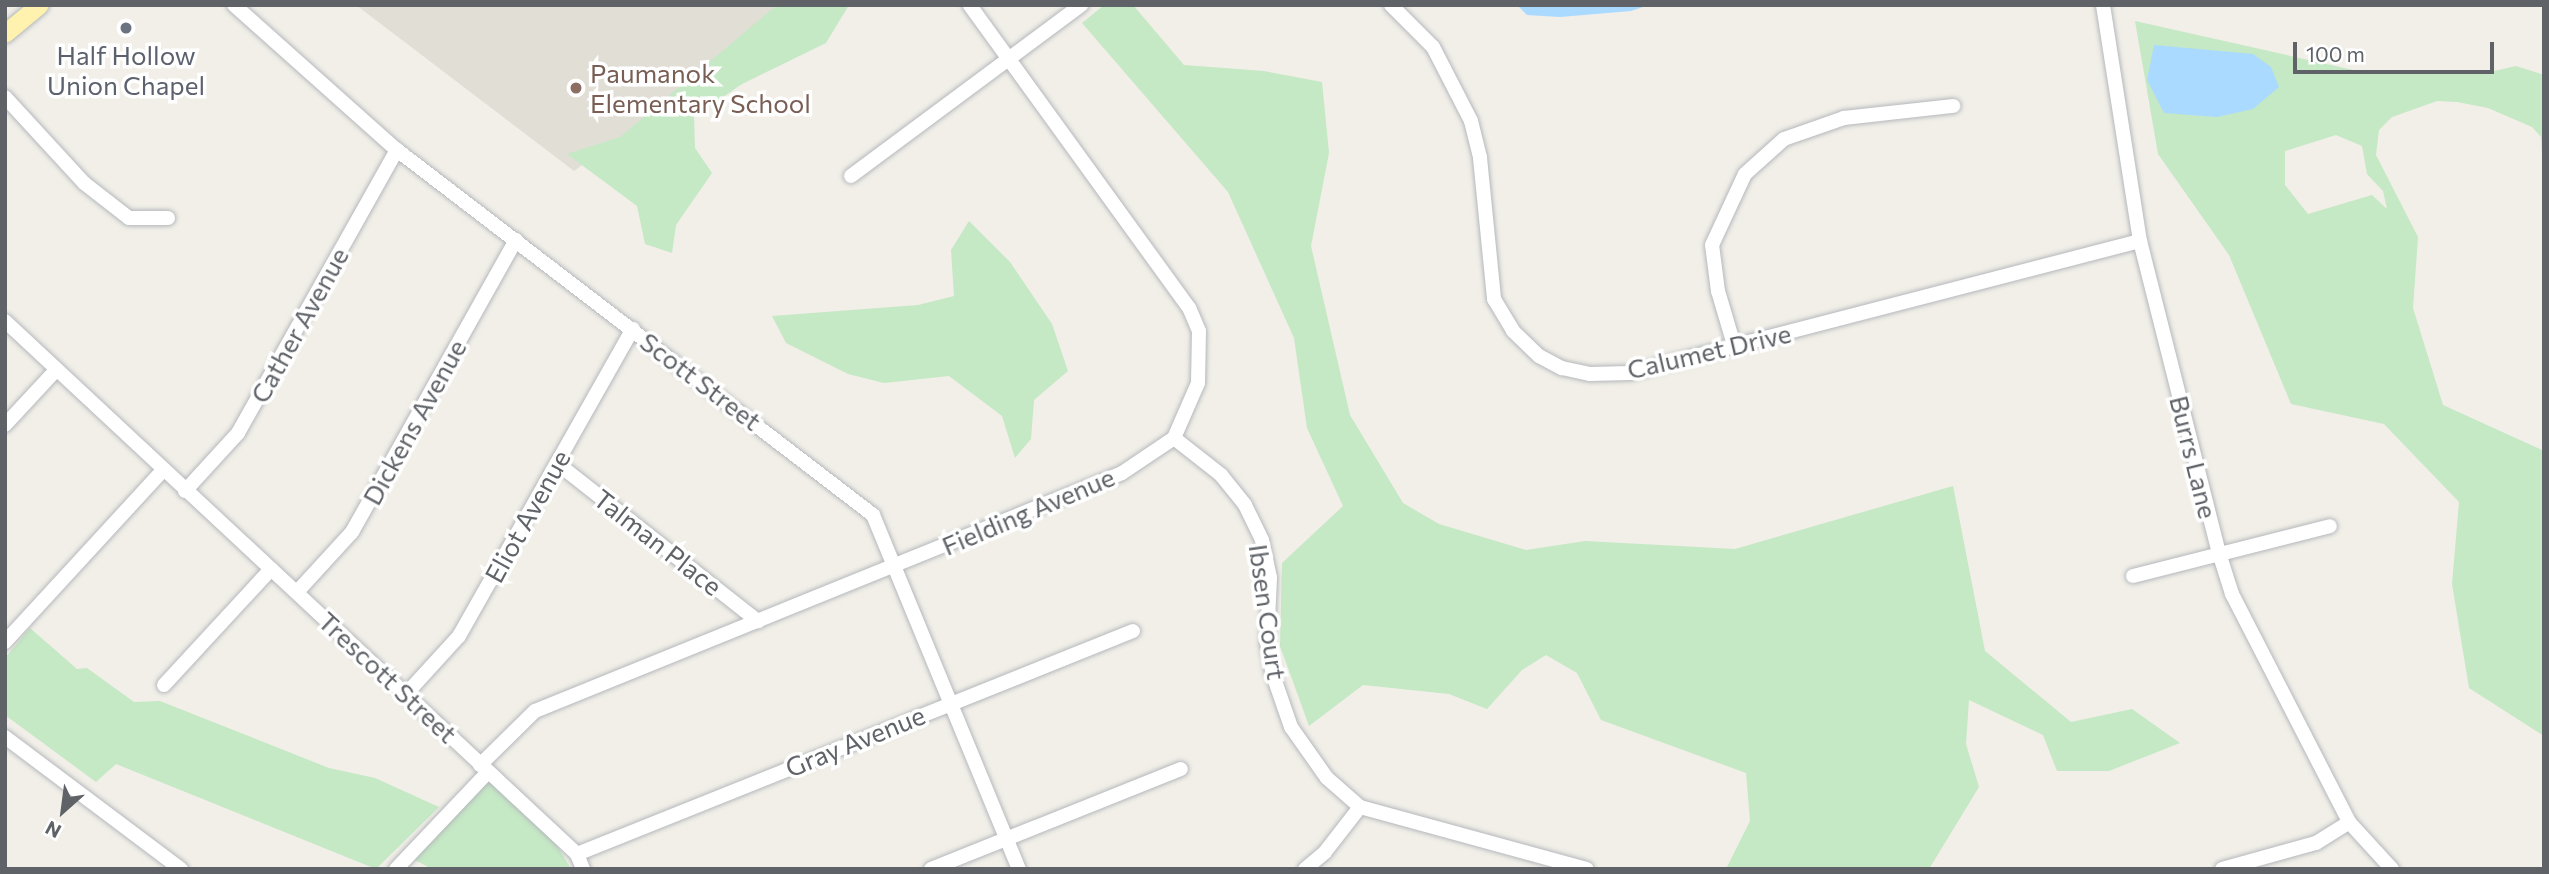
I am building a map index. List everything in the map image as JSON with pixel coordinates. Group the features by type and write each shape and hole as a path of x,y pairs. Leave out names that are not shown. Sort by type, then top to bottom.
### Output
{"main road":[{"path":"5,34 40,5"}],"street":[{"name":"Scott Street","path":"234,5 397,150 873,515 1019,869"},
{"path":"970,5 1189,308 1199,331 1198,383 1174,438"},
{"path":"851,176 1081,5"},
{"name":"Calumet Drive","path":"1391,5 1433,47 1471,121 1480,158 1491,286 1513,331 1539,356 1562,368 1590,374 1630,373 2140,241"},
{"name":"Burrs Lane","path":"2103,5 2140,241 2218,553 2232,593 2349,822 2392,869"},
{"path":"5,97 84,183 129,218 168,218"},
{"path":"1734,345 1718,291 1712,245 1745,174 1784,139 1844,118 1953,106"},
{"name":"Cather Avenue","path":"186,491 238,433 397,150"},
{"name":"Dickens Avenue","path":"297,592 352,532 516,240"},
{"path":"5,321 163,470 5,642"},
{"name":"Eliot Avenue","path":"407,693 459,636 633,329"},
{"path":"5,425 57,369"},
{"name":"Fielding Avenue","path":"396,869 535,711 1122,472 1174,438"},
{"name":"Ibsen Court","path":"1174,438 1221,475 1245,505 1262,540 1267,565 1268,642 1291,727 1327,778 1360,807 1587,869"},
{"name":"Talman Place","path":"557,463 758,621"},
{"name":"Trescott Street","path":"163,470 407,693 577,854 583,869"},
{"path":"2133,576 2330,526"},
{"path":"164,685 271,569"},
{"name":"Gray Avenue","path":"577,854 950,702 1133,631"},
{"path":"5,737 181,869"},
{"path":"931,869 1181,769"},
{"path":"1306,869 1325,852 1360,807"},
{"path":"2222,869 2316,843 2349,822"}],"shaded area":[{"name":"Paumanok Elementary School","path":"356,5 801,5 574,171"}],"green space":[{"path":"777,5 849,5 826,43 742,84 694,117 695,148 712,173 676,225 672,253 645,244 637,206 567,154 620,137"},
{"path":"1104,5 1133,5 1184,65 1264,71 1322,82 1329,153 1311,246 1350,415 1403,503 1439,524 1526,550 1585,541 1735,549 1953,486 1985,651 2071,722 2132,709 2180,743 2109,771 2057,771 2043,735 1969,700 1966,744 1979,787 1929,869 1726,869 1750,821 1746,773 1601,720 1577,673 1546,655 1522,670 1487,709 1449,694 1363,685 1309,726 1280,646 1282,563 1343,506 1307,428 1294,338 1228,192 1082,23"},
{"path":"2135,21 2362,72 2490,72 2516,66 2544,75 2543,177 2541,137 2532,127 2488,108 2457,102 2437,101 2392,117 2379,130 2376,155 2418,237 2413,308 2443,405 2544,451 2544,736 2469,688 2452,584 2459,502 2384,424 2291,404 2229,255 2158,154","holes":["2336,135 2362,146 2367,174 2383,191 2387,209 2372,195 2308,214 2285,185 2285,151"]},
{"path":"969,221 1010,262 1052,324 1068,371 1034,400 1031,439 1015,458 1002,416 949,376 884,383 848,374 786,343 772,316 918,305 954,296 951,250"},
{"path":"30,628 77,669 87,668 134,702 160,701 329,768 375,778 439,807 376,869 116,764 96,782 5,715 5,658"},
{"path":"486,778 555,842 571,869 432,869 415,860"}],"water":[{"path":"1517,5 1649,5 1631,11 1560,17 1527,15"},
{"path":"2154,45 2253,54 2271,67 2279,87 2253,109 2217,117 2164,113 2147,80"}],"place":[{"name":"Half Hollow Union Chapel","path":"126,28"},
{"name":"Paumanok Elementary School","path":"576,88"}]}
